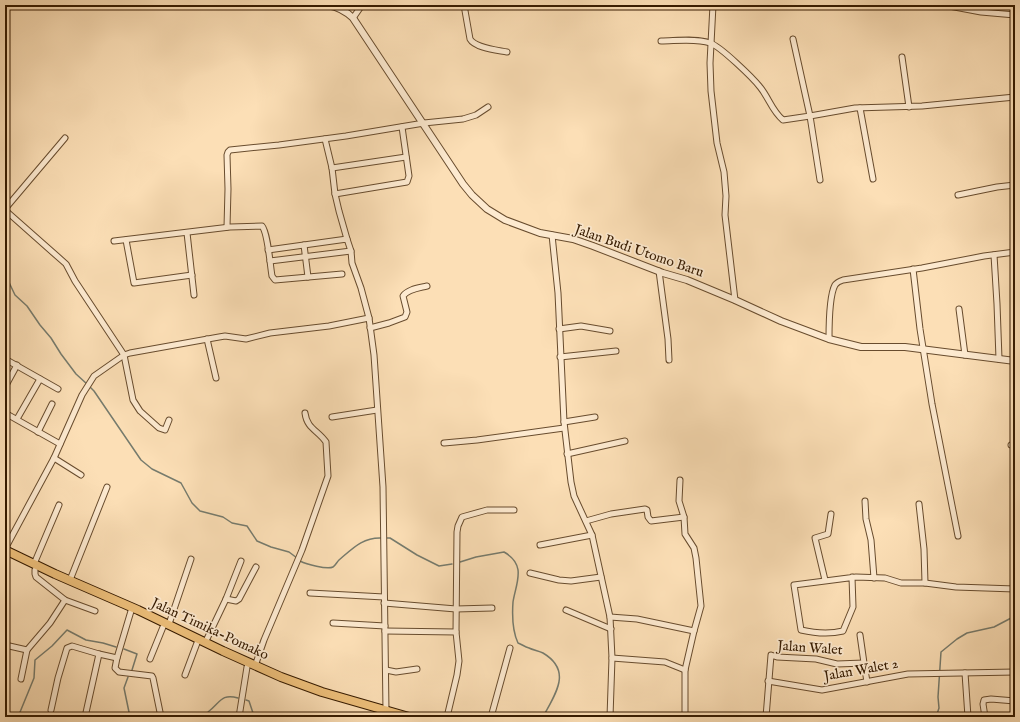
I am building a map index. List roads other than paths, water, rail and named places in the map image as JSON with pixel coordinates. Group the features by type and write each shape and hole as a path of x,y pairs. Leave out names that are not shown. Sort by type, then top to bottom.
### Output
{"highway":[{"name":"Jalan Timika-Pomako","path":"5,549 34,567 70,580 251,667 388,714 409,717"},
{"name":"Jalan Timika-Pomako","path":"5,554 131,612 166,625"}],"street":[{"path":"5,6 80,5"},
{"name":"Jalan Budi Utomo Baru","path":"328,5 348,12 353,18 463,184 487,209 505,220 540,233 573,239 687,280 781,321 828,339 861,346 905,347 965,356 1015,361"},
{"path":"353,18 362,5"},
{"path":"464,5 472,43 478,46 507,52"},
{"path":"713,5 710,76 717,143 724,172 726,196 725,215 735,300"},
{"path":"944,5 970,7 1015,15"},
{"path":"793,39 810,116 820,180"},
{"path":"661,41 711,43 729,57 760,86 774,110 783,120 860,108 909,107 1015,97"},
{"path":"902,57 909,107"},
{"path":"227,227 228,152 240,148 279,145 424,123 471,118 488,107"},
{"path":"860,108 873,179"},
{"path":"335,194 407,182 409,176 402,127"},
{"path":"64,138 7,203 5,210 63,260 124,356 133,400 140,412 159,428 165,430 169,420"},
{"path":"325,139 332,168 335,194 351,251 352,263 361,288 369,318 374,355 382,474 384,603 388,714"},
{"path":"332,168 406,157"},
{"path":"958,194 986,188 1015,185"},
{"path":"114,241 227,227 262,226 265,232 272,276 275,280 342,274"},
{"path":"188,233 194,295"},
{"path":"552,235 558,293 560,357 567,454 574,496 592,535 610,617 612,658 610,717"},
{"path":"268,250 347,239"},
{"path":"126,240 132,281 134,283 192,275"},
{"path":"304,245 308,277"},
{"path":"270,261 351,251"},
{"path":"828,339 832,293 838,282 1015,252"},
{"path":"994,255 999,360"},
{"path":"913,269 923,350 932,404 958,536"},
{"path":"659,271 669,343 669,360"},
{"path":"370,328 405,317 407,312 403,296 404,294 407,291 427,286"},
{"path":"959,309 965,356"},
{"path":"5,549 54,458 85,389 92,378 124,356 160,347 225,336 246,339 270,333 329,326 369,318"},
{"path":"559,329 581,326 610,330"},
{"path":"207,339 216,378"},
{"path":"560,357 616,351"},
{"path":"5,359 58,389"},
{"path":"5,387 17,365"},
{"path":"16,419 40,379"},
{"path":"38,432 52,404"},
{"path":"332,417 377,410"},
{"path":"5,413 60,444"},
{"path":"239,717 251,667 302,550 328,476 329,471 326,442 310,426 305,413"},
{"path":"564,422 595,417"},
{"path":"444,443 564,428"},
{"path":"567,454 625,441"},
{"path":"54,458 81,475"},
{"path":"680,480 679,501 684,517 686,534 694,548 701,606 685,670 685,717"},
{"path":"70,580 107,487"},
{"path":"865,501 874,578"},
{"path":"918,504 924,548 925,583"},
{"path":"59,505 34,567 36,577 65,600 95,611"},
{"path":"586,521 611,514 645,509 647,510 648,517 651,521 684,517"},
{"path":"447,717 458,668 456,608 458,526 462,517 487,510 514,510"},
{"path":"825,580 815,538 828,534 831,514"},
{"path":"540,545 592,535"},
{"path":"150,659 166,625 191,559"},
{"path":"185,674 226,599 241,562"},
{"path":"226,599 236,601 239,599 256,567"},
{"path":"530,573 566,581 601,577"},
{"path":"852,578 853,607 844,631 835,633 810,632 801,630 794,585 825,580 852,578 885,578 901,583 925,583 956,587 1015,589"},
{"path":"310,593 384,597"},
{"path":"21,679 27,650 50,623 65,600"},
{"path":"384,603 456,608 492,608"},
{"path":"566,610 611,629"},
{"path":"131,612 115,666 118,671 150,675 153,678 161,717"},
{"path":"610,617 637,620 694,631"},
{"path":"333,623 456,632"},
{"path":"860,635 867,682"},
{"path":"5,645 27,650"},
{"path":"51,710 58,678 67,648 72,646 117,658"},
{"path":"491,717 510,648"},
{"path":"85,717 99,654"},
{"name":"Jalan Walet","path":"766,717 771,656 816,659 837,664 864,663"},
{"path":"612,658 665,662 685,670"},
{"path":"386,670 396,672 417,669"},
{"path":"965,672 968,717"},
{"name":"Jalan Walet 2","path":"768,682 822,690 908,674 1015,672"},
{"path":"985,717 983,704 984,700 992,699 1015,701"}],"waterway":[{"path":"5,274 15,295 27,306 76,374 87,384"},
{"path":"90,387 141,460 152,469 181,483 192,503 200,511 223,517 232,523 247,526 257,541 289,552 297,558"},
{"path":"300,561 311,565 330,568 333,567 349,551 364,541 382,538"},
{"path":"386,538 390,538 417,555 439,566 452,564"},
{"path":"460,562 476,557 504,552 516,563 518,569 518,581 513,602 513,623 516,638 518,643 543,653 552,660 557,667 559,675 559,683 556,691 543,717"},
{"path":"936,717 939,708 938,697 941,652 967,633 994,627 1015,616"},
{"path":"18,717 34,678 35,660 52,646 67,630 86,640 116,647"},
{"path":"124,649 137,654 132,670"},
{"path":"128,677 124,688 130,717"},
{"path":"197,717 208,712 224,698 238,698"},
{"path":"246,700 249,701 253,717"}]}
